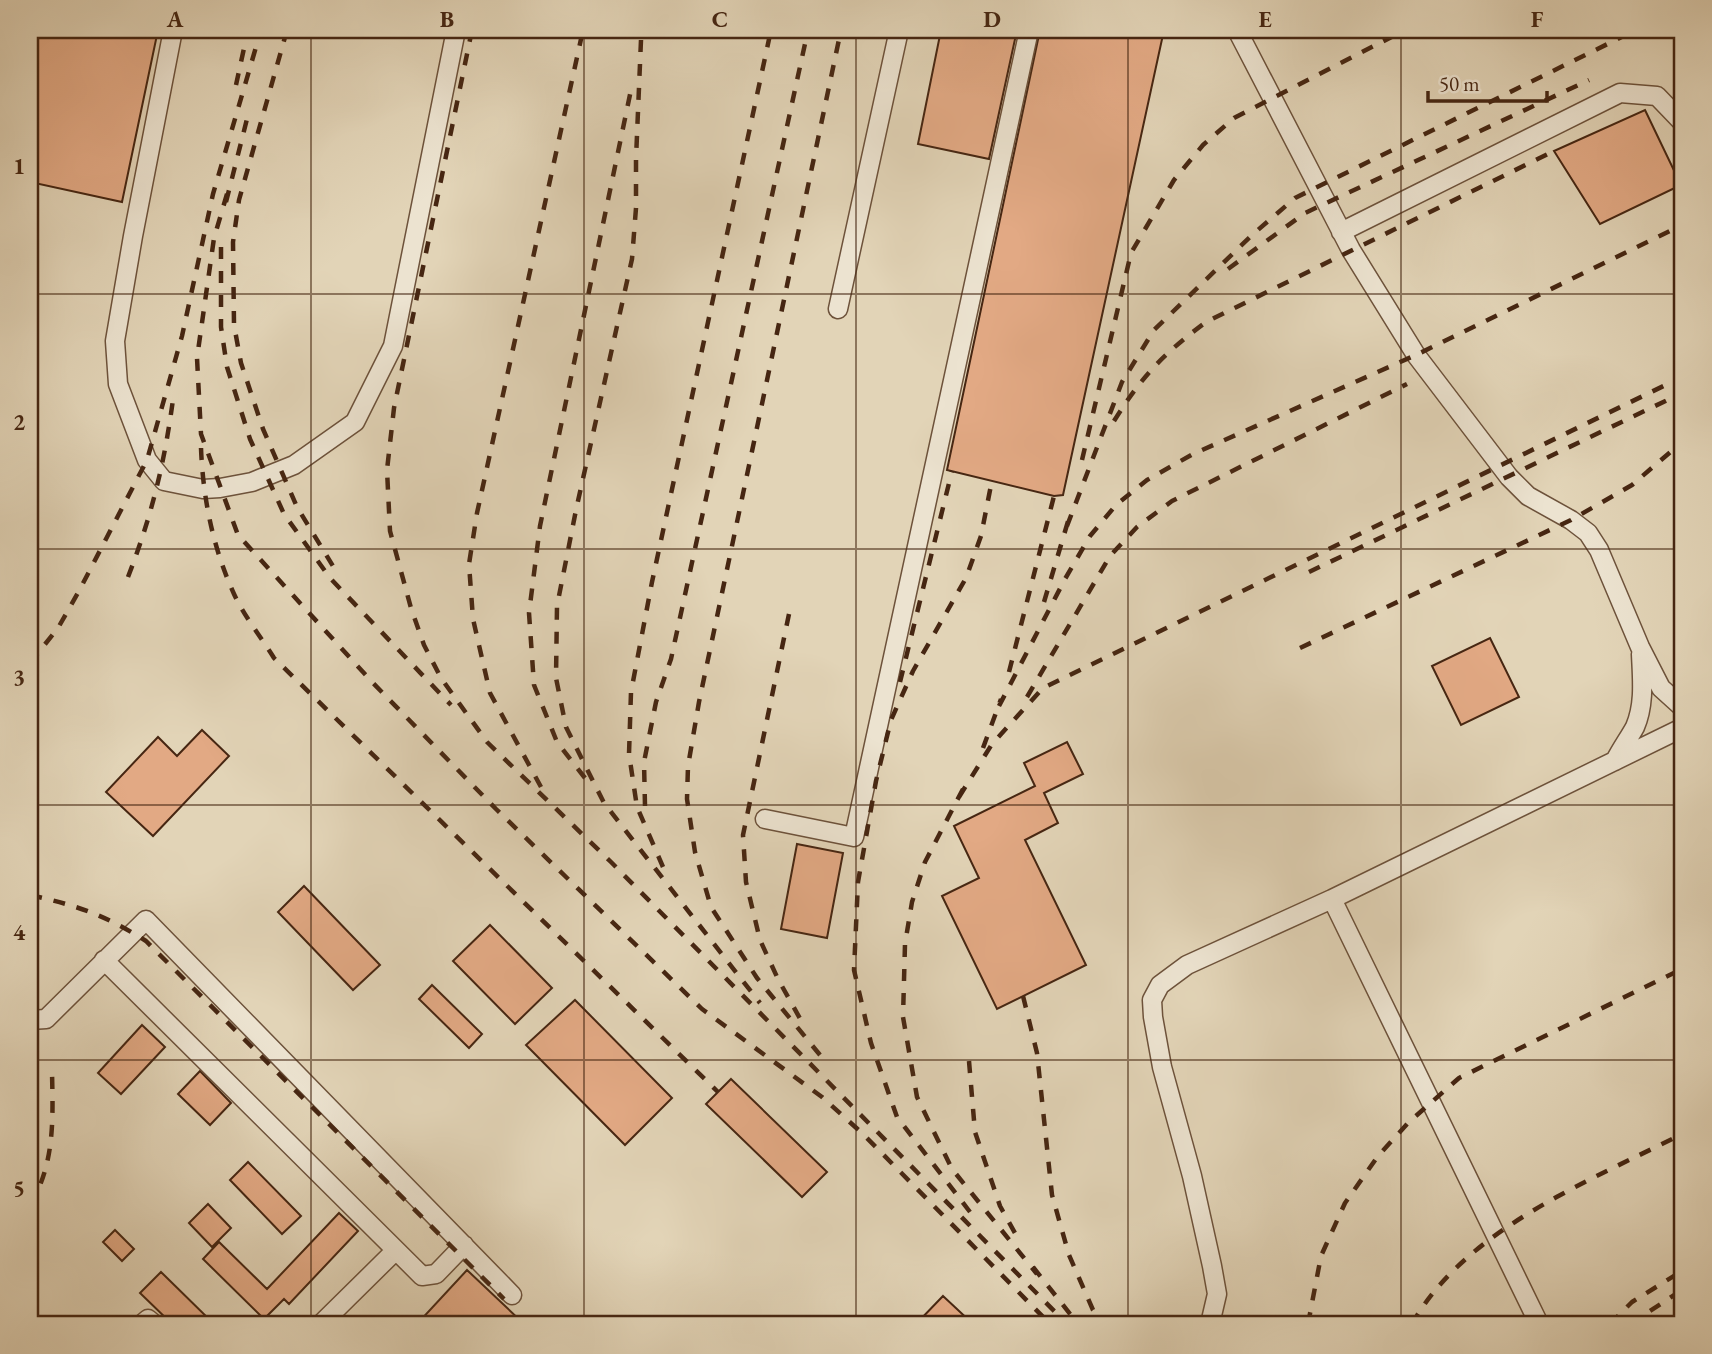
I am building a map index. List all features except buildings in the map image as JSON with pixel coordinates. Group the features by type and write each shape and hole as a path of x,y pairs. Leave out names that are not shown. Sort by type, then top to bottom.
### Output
{"lane":[{"path":"173,30 133,236 115,352 118,384 147,460 164,481 203,489 252,482 281,471 355,422 393,346 456,30"},
{"path":"838,309 899,30"},
{"path":"765,818 854,837 1029,30"},
{"path":"1237,30 1341,232 1416,355 1509,477 1528,496 1571,520 1588,533 1599,550 1640,647 1661,688 1682,707"},
{"path":"1341,232 1620,93 1657,96 1682,122"},
{"path":"1615,761 1635,726 1640,708 1640,647"},
{"path":"1210,1324 1217,1294 1192,1176 1162,1067 1152,1000 1160,985 1187,965 1332,899 1682,729"},
{"path":"1332,899 1539,1324"},
{"path":"30,1020 46,1019 146,919 512,1295"},
{"path":"104,960 422,1276 436,1274 464,1245"},
{"path":"321,1324 396,1250"},
{"path":"142,1324 148,1319 154,1324"}],"railway":[{"path":"236,85 248,30"},
{"path":"30,663 58,628 147,460 182,336 213,194 261,30"},
{"path":"287,30 239,200 233,242 234,325 241,363 263,429 297,507 336,571"},
{"path":"472,30 394,408 387,470 390,531 424,645 441,678 487,742 611,862 1067,1324"},
{"path":"541,787 490,693 473,619 469,564 477,513 583,30"},
{"path":"663,867 637,807 629,754 631,692 652,582 771,30"},
{"path":"645,806 644,762 656,702 671,659 808,30"},
{"path":"820,1055 757,978 711,907 695,852 687,799 688,766 699,702 841,30"},
{"path":"1082,460 1131,253 1174,180 1203,145 1234,118 1405,30"},
{"path":"1067,526 1122,382 1154,330 1252,235 1295,198 1636,30"},
{"path":"641,40 632,259 557,606 556,678 566,727 604,803 760,1003"},
{"path":"1228,269 1305,213 1589,80"},
{"path":"585,778 557,742 534,685 529,613 540,526 632,85"},
{"path":"226,202 249,111"},
{"path":"1114,421 1154,367 1206,322 1554,151"},
{"path":"227,194 214,238 197,358 201,434 238,535 373,683 496,809 702,1009 822,1097 863,1134 1050,1324"},
{"path":"999,706 1090,536 1116,505 1147,480 1193,454 1416,355 1682,225"},
{"path":"221,247 221,327 227,367 250,439 284,514 330,578 451,705"},
{"path":"959,797 992,744 1043,688 1682,377"},
{"path":"1027,697 1110,556 1137,527 1172,501 1407,384"},
{"path":"128,577 157,486 174,392"},
{"path":"1309,572 1682,393"},
{"path":"1300,648 1571,520 1632,485 1682,442"},
{"path":"201,448 207,504 220,559 238,602 274,658 718,1092"},
{"path":"900,682 952,471"},
{"path":"970,1212 897,1117 871,1043 854,970 858,882 876,781 891,720 913,671 966,578 981,536 992,480"},
{"path":"1009,672 1054,496"},
{"path":"1044,602 1069,518"},
{"path":"789,614 743,835 746,882 760,940 803,1024"},
{"path":"983,748 1001,699"},
{"path":"963,789 925,862 912,902 905,944 903,1017 917,1097 952,1169 1037,1274"},
{"path":"30,895 90,912 146,941 504,1299"},
{"path":"1308,1324 1321,1256 1345,1203 1378,1156 1409,1122 1459,1078 1682,969"},
{"path":"1023,996 1037,1053 1052,1195 1069,1255 1093,1310 1103,1324"},
{"path":"969,1061 975,1132 1000,1206 1020,1242"},
{"path":"30,1205 44,1174 51,1141 52,1072"},
{"path":"1412,1324 1435,1290 1464,1261 1496,1235 1570,1190 1682,1134"},
{"path":"1033,1267 1078,1324"},
{"path":"1610,1324 1632,1302 1682,1271"},
{"path":"1630,1324 1682,1290"}]}
